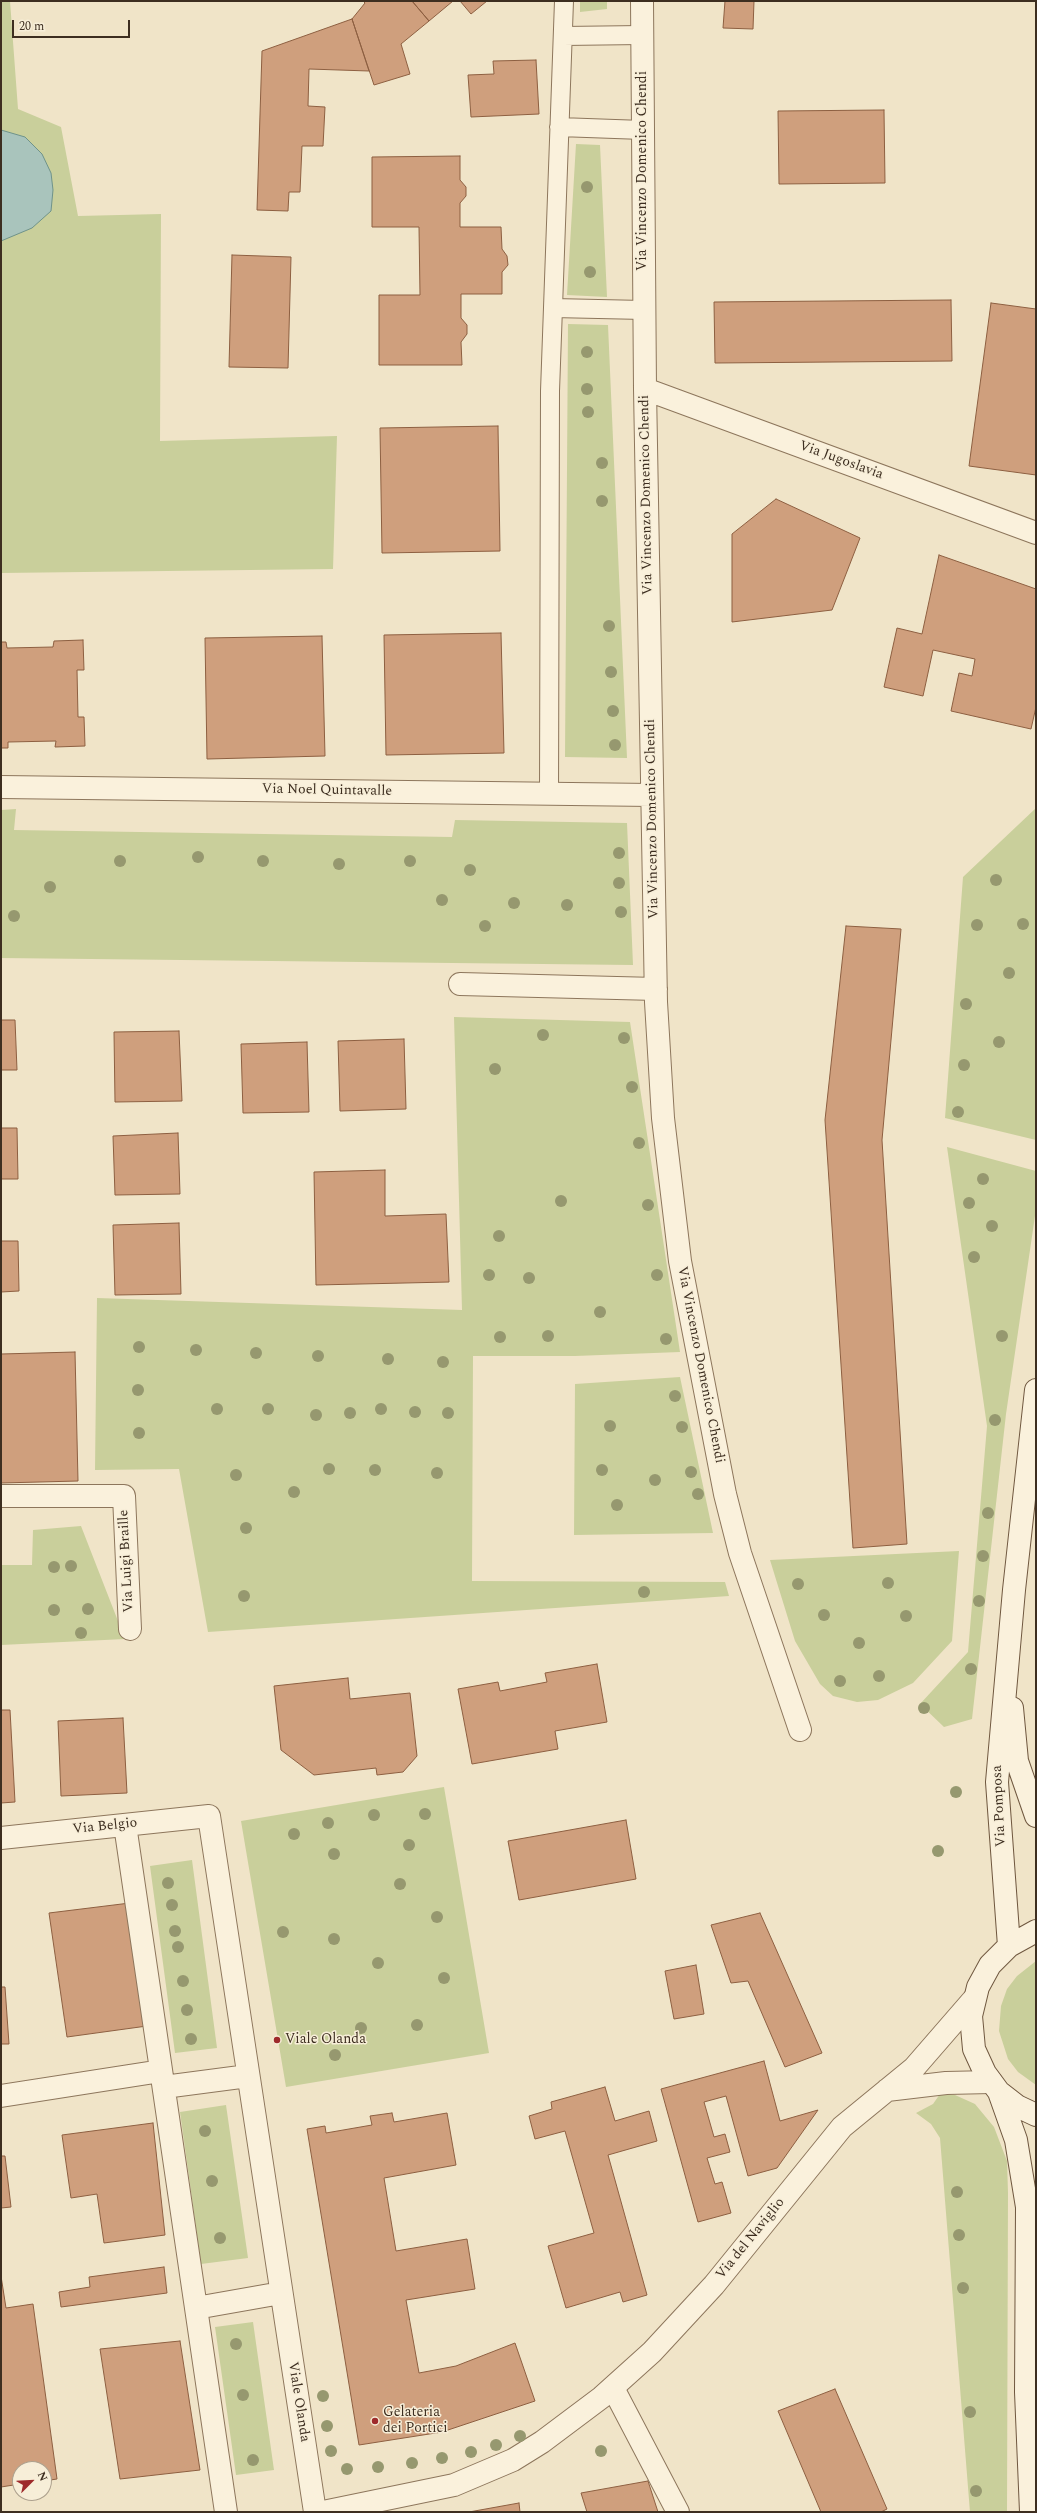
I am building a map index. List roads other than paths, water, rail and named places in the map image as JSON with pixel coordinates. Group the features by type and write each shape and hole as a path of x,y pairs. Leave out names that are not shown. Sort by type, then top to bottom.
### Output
{"street":[{"name":"Via Vincenzo Domenico Chendi","path":"642,1 645,389 656,989 659,1074 669,1185 699,1368 725,1494 740,1553 800,1730"},
{"name":"Via Jugoslavia","path":"645,389 1036,533"},
{"name":"Via Noel Quintavalle","path":"1,787 652,795"},
{"path":"460,984 656,989"},
{"name":"Via Pomposa","path":"1009,1946 997,1782 1036,1390"},
{"name":"Via Luigi Braille","path":"1,1496 124,1496 130,1629"},
{"name":"Via Pomposa","path":"1008,1667 1017,1761 1036,1816"},
{"name":"Via Belgio","path":"1,1838 209,1816"},
{"name":"Viale Olanda","path":"209,1816 315,2512"},
{"path":"125,1825 226,2512"},
{"path":"1036,1931 1009,1946 990,1965 973,2000 971,2016 974,2048 984,2073 995,2087 1017,2106 1036,2115"},
{"name":"Via del Naviglio","path":"323,2512 454,2485 484,2473 512,2460 542,2442 613,2388 652,2352 714,2285 842,2127 924,2058 973,2000"},
{"path":"1,2096 163,2079 248,2076"},
{"path":"887,2090 946,2083 995,2087"},
{"path":"995,2087 1016,2140 1027,2207 1026,2392 1031,2512"},
{"path":"1026,2307 1036,2266"},
{"path":"196,2308 281,2293"},
{"path":"613,2388 678,2512"}],"lane":[{"path":"549,794 550,391 564,1"},
{"path":"563,36 642,35"},
{"path":"559,127 643,130"},
{"path":"553,308 644,310"}],"water":[{"path":"1,130 25,137 42,154 51,173 53,190 51,211 32,228 1,241"}],"place":[{"name":"Viale Olanda","path":"277,2040"},
{"name":"Gelateria dei Portici","path":"375,2421"}]}
